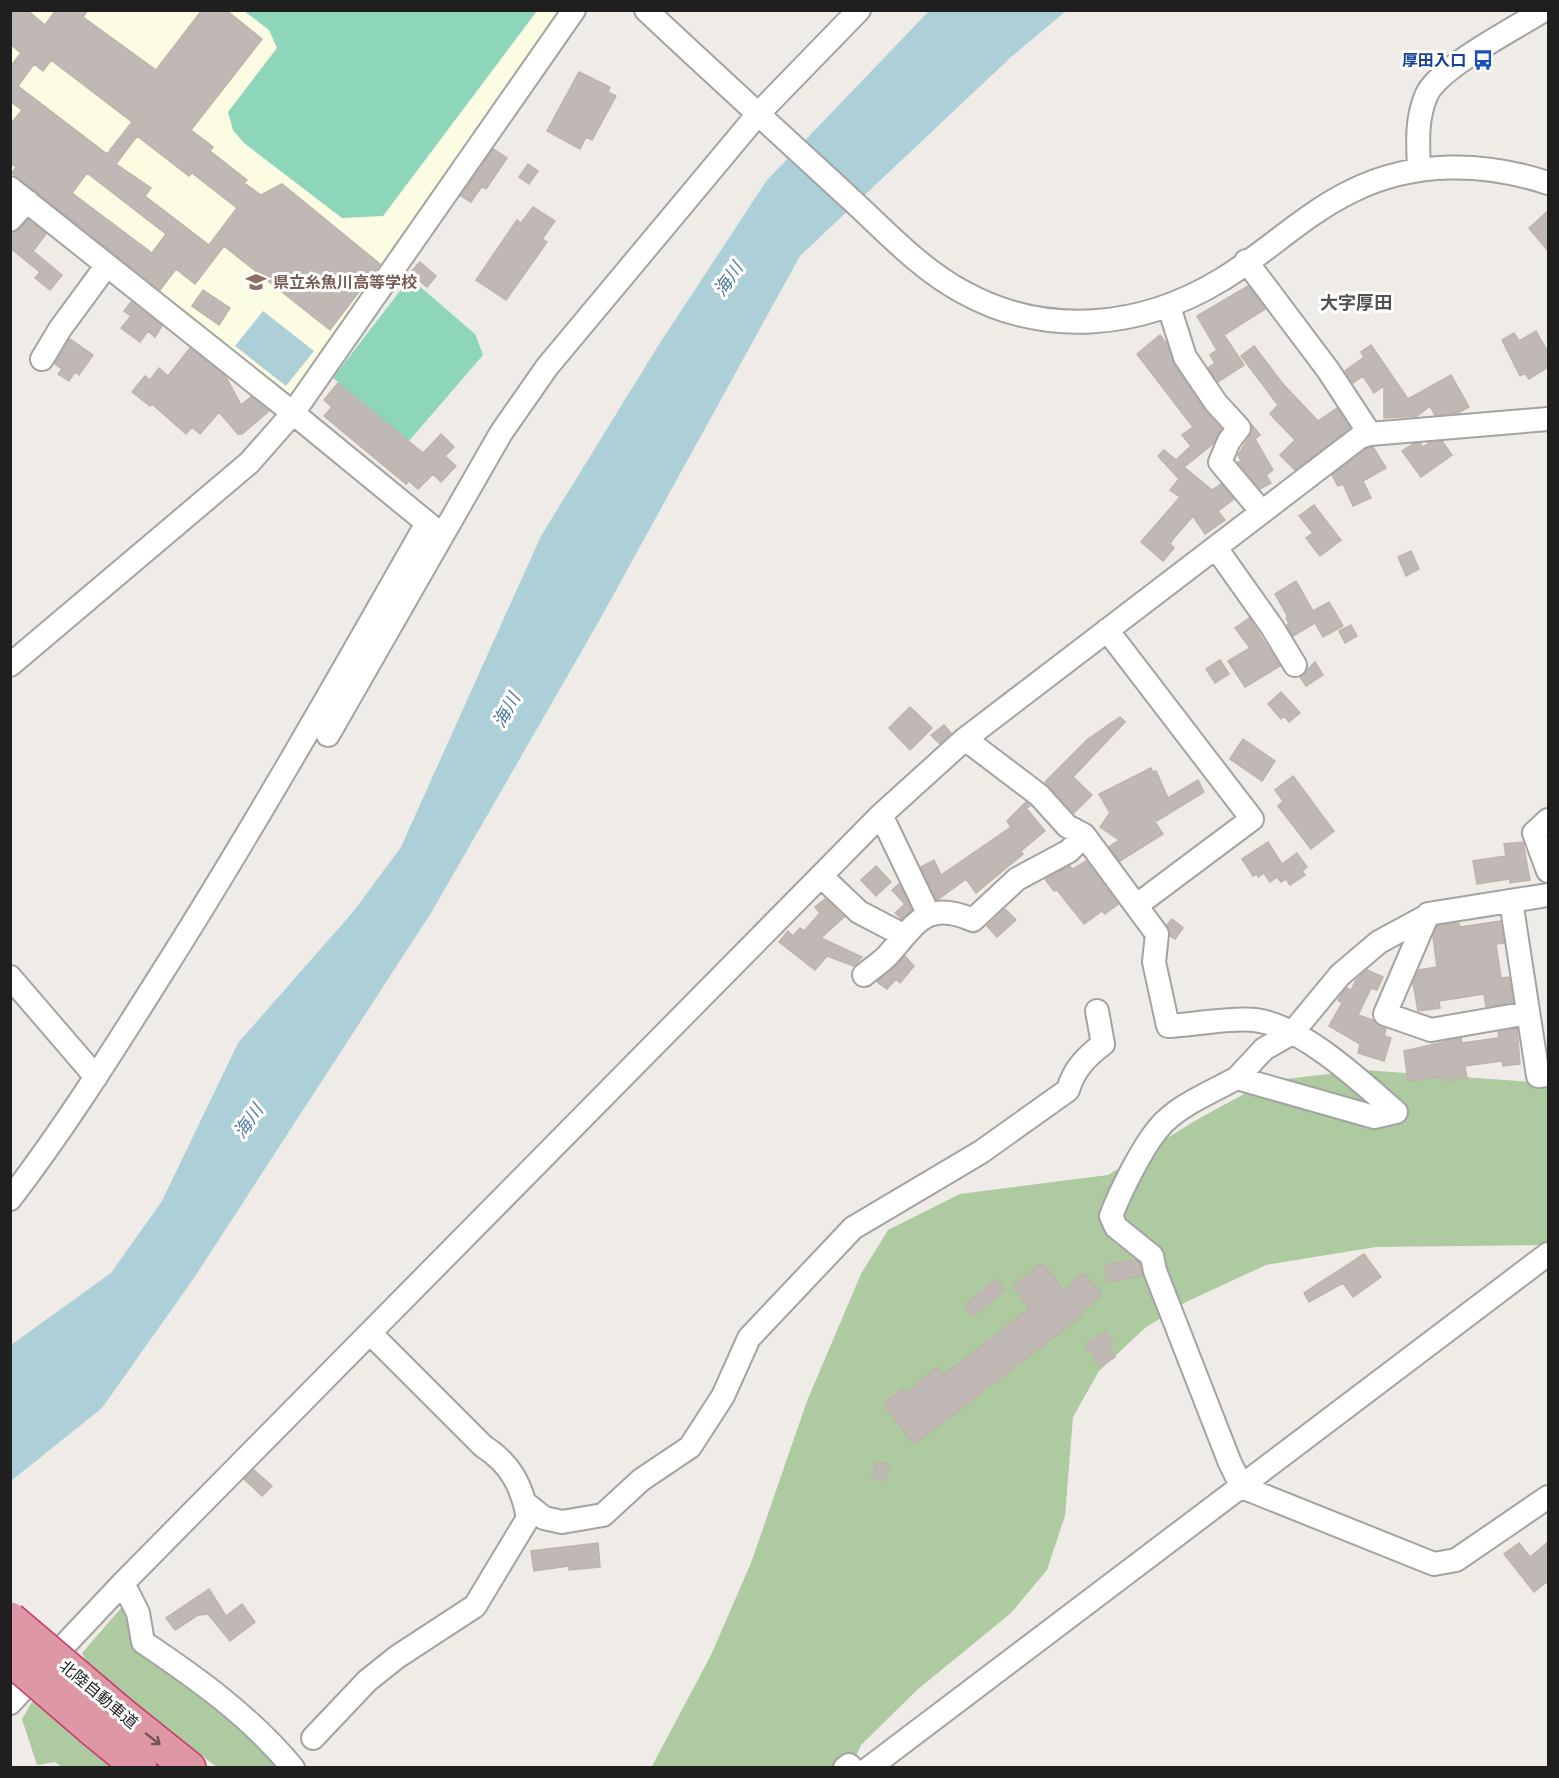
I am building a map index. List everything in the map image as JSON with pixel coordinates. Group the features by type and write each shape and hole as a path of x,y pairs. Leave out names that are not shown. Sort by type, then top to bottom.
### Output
{"highway":[{"name":"北陸自動車道","path":"10,1619 107,1722 140,1767"},
{"name":"北陸自動車道","path":"10,1658 107,1722 189,1767"}],"street":[{"path":"13,657 249,463 293,413 574,10"},
{"path":"646,10 912,256 964,293 1029,317 1077,323 1126,319 1169,307 1223,279 1309,215 1353,190 1419,169 1487,169 1521,174 1548,183"},
{"path":"10,1198 50,1148 96,1077 269,801 434,529 547,368 758,114 859,10"},
{"path":"1419,169 1418,131 1427,94 1441,77 1464,60 1544,10"},
{"path":"10,220 19,195 293,413 434,529"},
{"path":"1246,261 1328,370 1370,434"},
{"path":"42,359 60,329 107,265"},
{"path":"1169,307 1185,357 1216,403 1239,428 1229,441 1220,462 1262,512"},
{"path":"10,1703 123,1583 881,815 965,739 1360,437 1370,434 1548,419"},
{"path":"328,735 434,529"},
{"path":"1216,548 1272,627 1295,665"},
{"path":"1107,630 1252,819 1137,905"},
{"path":"965,739 1039,795 1067,826 1084,835 1158,934 1154,962 1168,1026 1255,1020 1292,1033 1324,1051 1396,1112 1374,1117 1237,1078"},
{"path":"881,815 929,915"},
{"path":"1548,820 1534,833 1548,871"},
{"path":"864,975 888,955 903,935 929,915 936,912 953,911 973,920 1017,879 1069,851 1084,835"},
{"path":"821,876 858,912 903,935"},
{"path":"1548,895 1426,916 1379,942 1340,975 1292,1033 1264,1049 1237,1078 1172,1116 1158,1129 1111,1216 1116,1227 1152,1256 1155,1271 1230,1463 1242,1487 1434,1564 1456,1560 1548,1497"},
{"path":"1511,901 1538,1076 1548,1075"},
{"path":"1426,916 1385,1014 1431,1030 1528,1014"},
{"path":"10,977 96,1077"},
{"path":"525,1503 544,1518 562,1522 603,1515 641,1480 690,1447 723,1396 749,1338 853,1228 981,1152 1068,1090 1072,1076 1085,1059 1103,1044 1097,1011"},
{"path":"869,1767 1548,1254"},
{"path":"313,1738 375,1675 474,1606 528,1518 525,1503 512,1472 502,1458 483,1446 370,1333"},
{"path":"123,1583 138,1613 143,1642 214,1691 271,1741 293,1767"},
{"path":"845,1767 849,1765 852,1767"}],"shaded area":[{"name":"県立糸魚川高等学校","path":"10,11 566,11 309,381 287,400 11,182"}],"green space":[{"path":"244,11 537,11 383,216 342,218 244,143 233,130 228,112 277,48 269,30"},
{"path":"410,278 475,334 483,355 409,441 333,378"},
{"path":"1364,1070 1548,1083 1548,1245 1376,1247 1266,1265 1186,1302 1145,1328 1099,1371 1073,1417 1065,1516 1047,1570 1011,1613 917,1690 861,1745 851,1767 651,1768 711,1655 751,1563 807,1401 861,1274 888,1230 960,1194 1108,1175 1198,1119 1268,1081"},
{"path":"122,1607 134,1645 154,1664 219,1710 278,1767 217,1767 92,1674 82,1653"},
{"path":"33,1700 113,1767 62,1767 55,1762 37,1765 22,1719"}],"water":[{"name":"海川","path":"929,11 1066,11 1010,58 800,256 599,621 431,913 194,1278 102,1408 11,1481 11,1345 111,1273 162,1201 238,1043 353,912 401,847 541,536 658,346 767,180"},
{"path":"263,311 314,351 286,386 235,346"}],"building":[{"path":"10,10 27,10 45,25 56,10 88,10 83,17 156,70 202,10 226,10 262,39 191,130 213,147 210,151 247,180 244,183 261,195 282,184 380,264 330,330 224,246 195,284 176,269 160,290 12,173 16,167 10,163 10,125 22,110 10,101 10,67 21,53 10,44","holes":["51,60 132,122 107,154 18,86 34,64 43,71","137,136 189,176 192,173 237,208 209,245 145,196 151,188 116,164","87,173 166,234 152,253 72,193"]},
{"path":"579,72 610,87 608,92 616,96 592,140 586,137 580,149 547,131"},
{"path":"493,149 507,158 486,189 482,186 471,202 461,196"},
{"path":"528,164 538,171 529,184 519,177"},
{"path":"533,207 555,221 542,239 547,242 506,300 476,280 517,220 521,223"},
{"path":"1548,211 1548,251 1529,228"},
{"path":"28,220 46,234 33,251 62,275 50,290 35,278 40,272 10,248 10,233 20,229"},
{"path":"420,262 436,276 427,287 410,273"},
{"path":"1248,286 1265,309 1224,335 1244,365 1218,382 1208,368 1215,363 1210,355 1217,350 1197,316"},
{"path":"203,290 230,308 219,325 192,306"},
{"path":"131,302 162,326 155,337 148,331 140,342 121,328 131,316 124,311"},
{"path":"1536,331 1548,352 1548,367 1529,379 1525,373 1520,376 1502,340 1514,333 1519,341"},
{"path":"1160,335 1166,343 1174,365 1205,411 1221,429 1213,444 1184,467 1212,490 1221,484 1234,499 1218,511 1225,520 1205,534 1193,516 1173,539 1170,544 1174,548 1163,561 1141,542 1180,497 1170,490 1179,479 1158,456 1164,450 1176,460 1191,446 1182,435 1193,427 1137,354"},
{"path":"70,339 93,355 79,375 75,372 69,381 58,374 62,369 55,364"},
{"path":"1371,345 1408,399 1451,375 1469,407 1458,413 1435,415 1430,406 1417,416 1384,418 1384,386 1374,393 1363,376 1353,383 1345,371 1364,357 1361,352"},
{"path":"1254,346 1283,384 1318,421 1337,408 1350,428 1295,470 1280,455 1295,440 1270,414 1278,405 1241,356"},
{"path":"190,348 226,377 241,405 251,397 269,411 242,434 238,434 219,412 200,434 192,427 186,434 152,404 150,406 132,392 145,376 150,380 159,368 168,376"},
{"path":"338,383 423,453 441,434 454,447 445,456 456,466 441,482 433,474 418,489 409,481 406,484 324,416 332,407 324,400"},
{"path":"1252,425 1260,435 1255,439 1273,470 1266,475 1271,483 1260,489 1238,462 1241,461 1238,455 1250,436"},
{"path":"1442,441 1452,455 1421,477 1402,451 1413,444 1420,443 1423,447 1430,442"},
{"path":"1373,447 1386,468 1363,481 1371,498 1353,506 1343,484 1338,486 1332,475 1366,449"},
{"path":"1314,505 1341,540 1320,556 1306,538 1313,533 1299,516"},
{"path":"1411,551 1419,569 1406,576 1398,557"},
{"path":"1296,581 1313,611 1329,602 1343,626 1323,637 1315,623 1293,636 1287,625 1289,624 1286,618 1288,617 1275,594"},
{"path":"1249,618 1280,666 1245,687 1228,661 1250,648 1235,628"},
{"path":"1351,625 1357,636 1345,643 1339,631"},
{"path":"1220,660 1229,674 1215,683 1206,669"},
{"path":"1315,662 1323,675 1306,686 1300,677"},
{"path":"1281,692 1300,713 1289,722 1284,716 1281,719 1268,704"},
{"path":"910,707 932,728 910,750 889,728"},
{"path":"1120,717 1125,722 1073,777 1092,795 1074,813 1045,782 1088,739"},
{"path":"944,725 951,733 940,744 931,735"},
{"path":"1243,739 1275,761 1262,781 1230,759"},
{"path":"1151,768 1153,772 1156,771 1168,798 1198,780 1204,792 1155,822 1163,834 1120,861 1109,847 1119,840 1100,827 1110,813 1099,794"},
{"path":"1293,776 1334,831 1311,849 1278,806 1283,801 1275,790"},
{"path":"1026,802 1030,806 1026,808 1045,831 1021,851 1023,854 976,893 966,879 937,900 921,867 934,860 941,875 1011,827 1007,821"},
{"path":"1268,842 1282,864 1297,853 1307,867 1302,871 1305,875 1290,885 1286,879 1281,882 1277,877 1270,882 1264,873 1258,877 1257,874 1253,876 1242,859"},
{"path":"1523,842 1530,880 1510,883 1510,879 1477,884 1473,861 1506,856 1504,844"},
{"path":"1086,861 1118,904 1105,914 1102,911 1084,924 1057,890 1054,891 1045,879 1070,866 1073,869"},
{"path":"876,866 891,882 876,896 861,880"},
{"path":"899,884 912,910 902,919 895,913 905,904 892,890"},
{"path":"825,899 844,917 821,938 862,957 854,966 827,956 815,970 779,942 788,931 793,936 800,928 804,931 820,913 815,907"},
{"path":"1005,909 1016,920 997,937 987,926"},
{"path":"1172,919 1183,928 1175,939 1170,936 1167,925"},
{"path":"1500,921 1504,943 1496,944 1501,978 1509,977 1513,1002 1486,1007 1484,994 1439,1001 1440,1008 1418,1011 1413,983 1419,970 1437,967 1433,936 1437,926 1459,923 1460,927"},
{"path":"905,956 914,966 900,983 896,979 887,989 877,982"},
{"path":"1367,970 1383,977 1377,990 1371,988 1358,1015 1373,1020 1386,1029 1384,1036 1391,1038 1384,1061 1358,1053 1360,1044 1329,1026 1342,1003 1338,1000 1344,991 1347,988 1351,990 1356,980"},
{"path":"1517,1029 1520,1064 1503,1066 1502,1061 1465,1066 1467,1078 1446,1081 1445,1076 1408,1081 1404,1051 1461,1038 1462,1043 1499,1038 1498,1032"},
{"path":"1364,1254 1381,1277 1353,1297 1343,1283 1309,1302 1304,1293"},
{"path":"1135,1260 1140,1263 1142,1276 1107,1282 1105,1265"},
{"path":"1042,1263 1064,1291 1084,1273 1102,1294 1081,1313 1083,1315 914,1444 883,1404 903,1389 907,1393 937,1367 944,1375 1030,1308 1013,1286"},
{"path":"996,1279 1005,1290 973,1316 964,1306"},
{"path":"1106,1331 1113,1344 1109,1347 1115,1357 1100,1367 1085,1345"},
{"path":"876,1462 889,1464 885,1480 872,1478"},
{"path":"254,1470 272,1486 262,1496 244,1479"},
{"path":"1548,1542 1548,1581 1534,1592 1504,1554 1519,1543 1530,1557"},
{"path":"598,1543 600,1567 569,1570 569,1566 534,1571 531,1551"},
{"path":"209,1589 226,1616 242,1604 255,1622 230,1641 208,1614 198,1615 175,1630 166,1618"}],"place":[{"name":"厚田入口","path":"1483,60"},
{"name":"県立糸魚川高等学校","path":"256,282"}],"district":[{"name":"大字厚田","path":"1356,302"}]}
